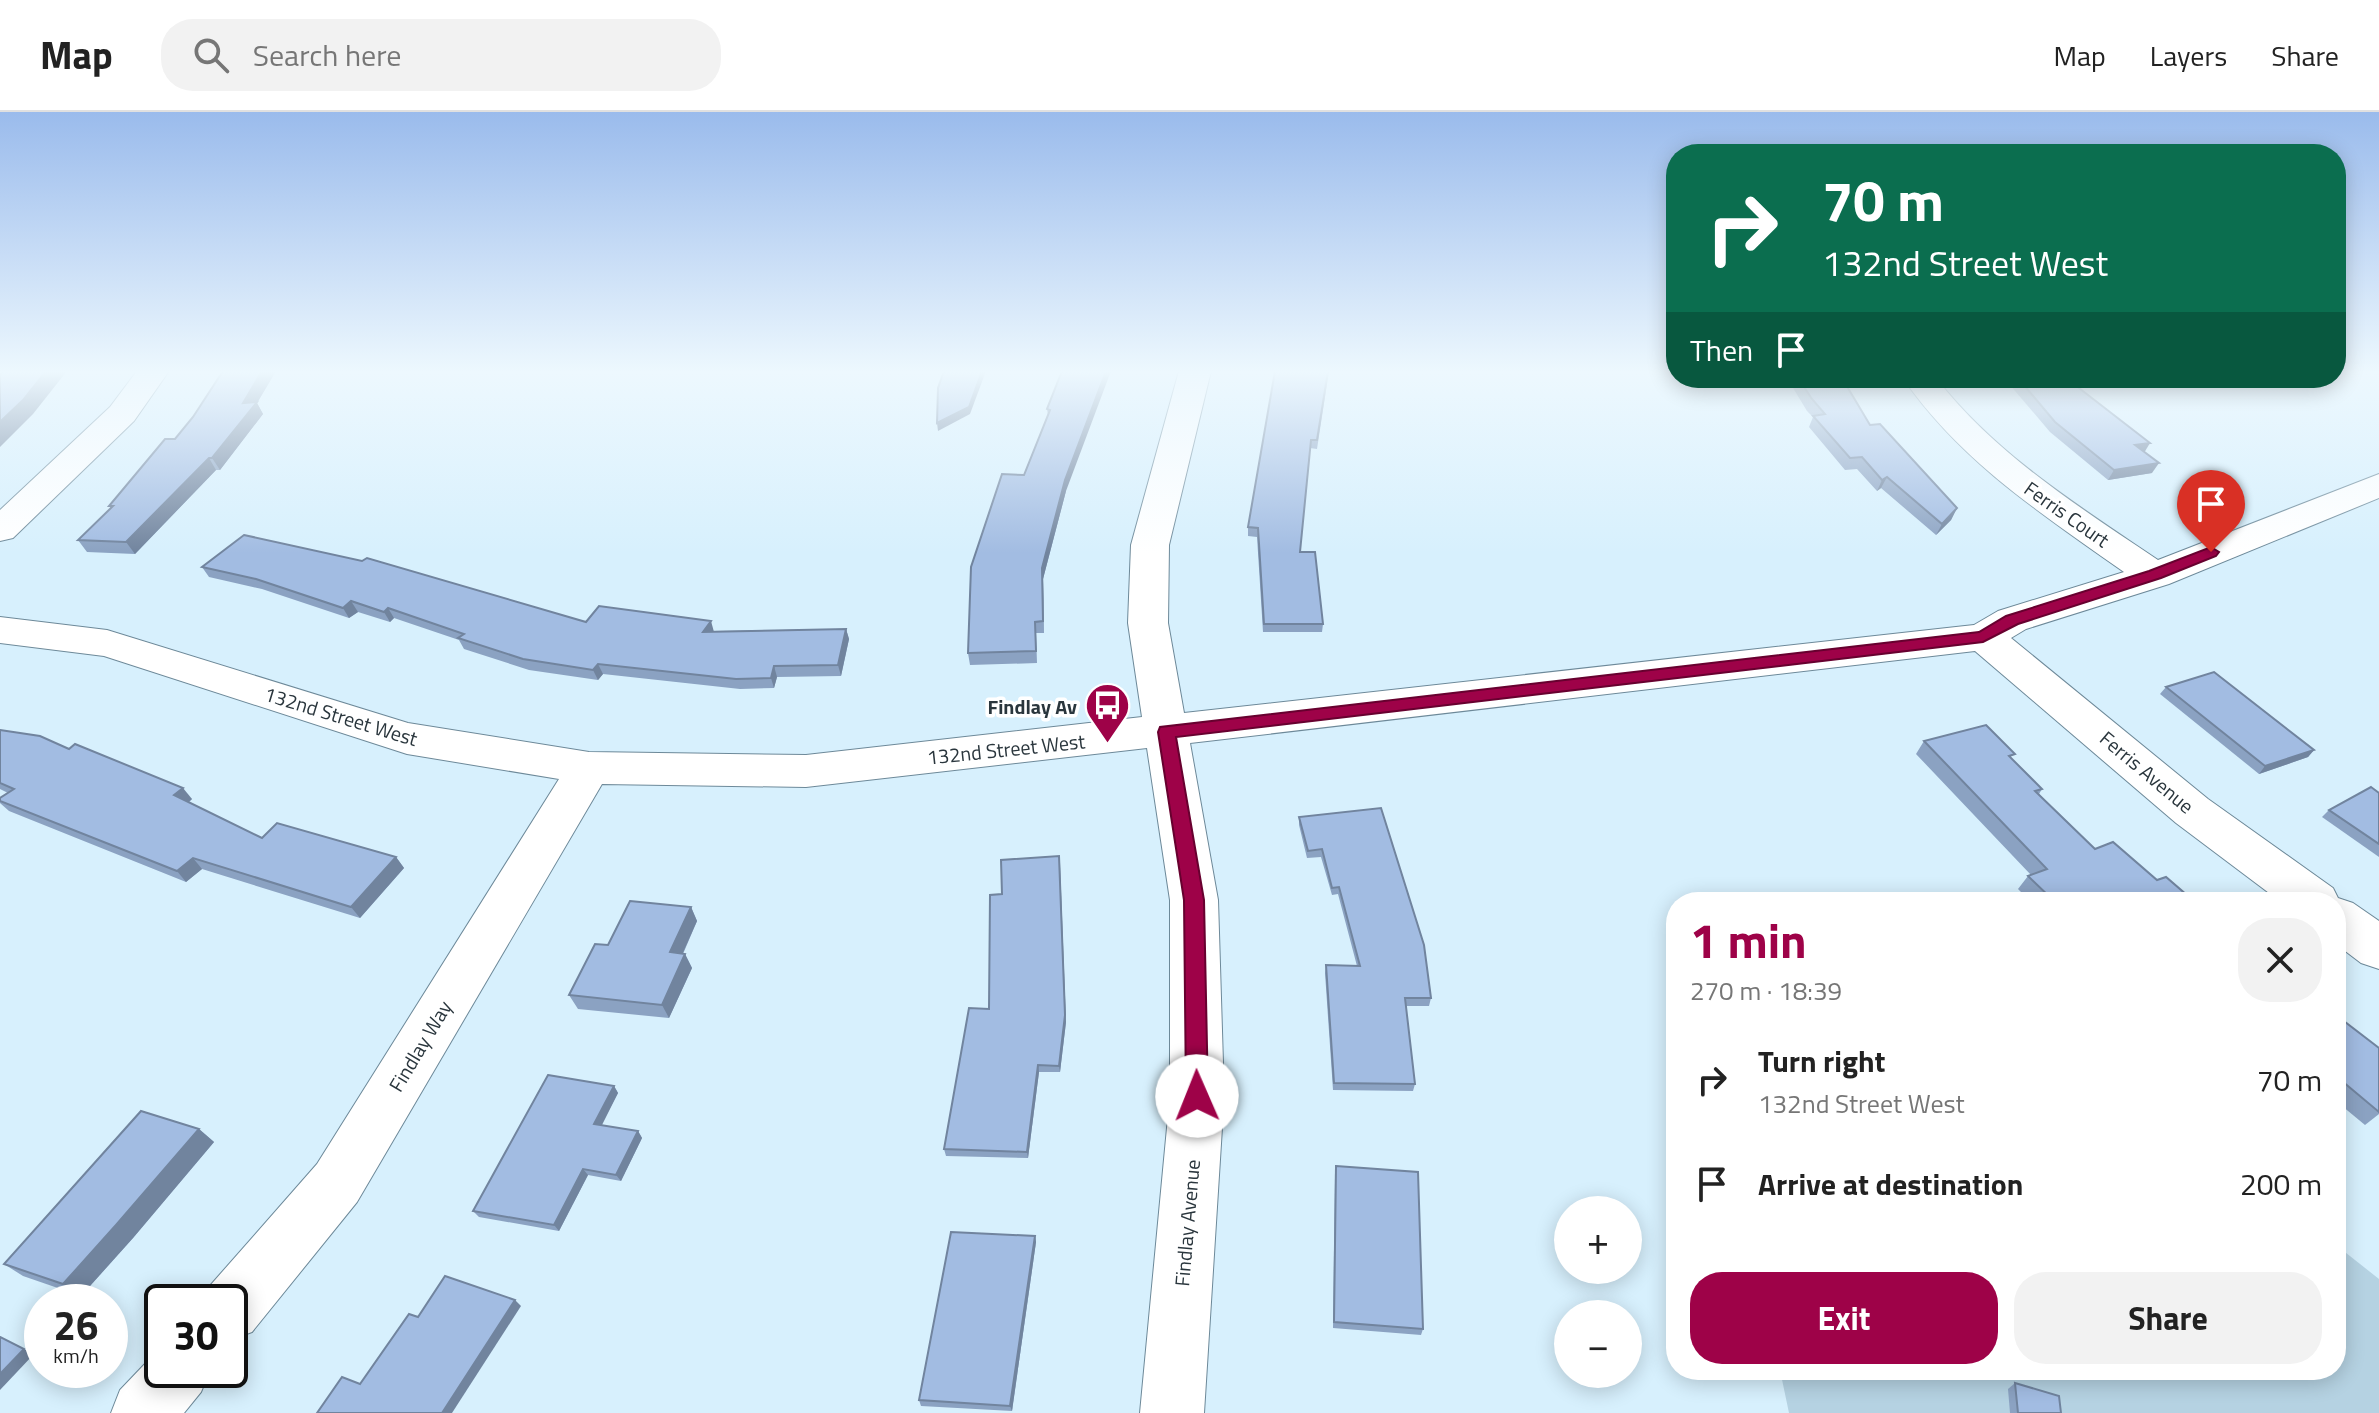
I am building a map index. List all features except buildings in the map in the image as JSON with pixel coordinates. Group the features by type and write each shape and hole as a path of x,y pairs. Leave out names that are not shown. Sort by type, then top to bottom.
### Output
{"street":[{"path":"0,530 103,432"},
{"name":"Findlay Avenue","path":"1172,1413 1197,1096 1194,900 1148,623 1150,545 1179,432"},
{"name":"Ferris Court","path":"1966,432 2023,485 2155,575"},
{"name":"132nd Street West","path":"0,630 107,643 407,738 589,768 806,771 1983,637 2012,620 2155,575 2379,485"},
{"name":"Ferris Avenue","path":"1983,637 2030,673 2192,811 2302,892"},
{"name":"Findlay Way","path":"248,1289 337,1183 589,768"},
{"path":"2346,924 2379,948"},
{"path":"143,1413 164,1388"}],"shaded area":[{"path":"2346,1253 2379,1279 2379,1413 1789,1413 1782,1380 2346,1380"}],"place":[{"name":"Findlay Av","path":"1108,745"}],"route":[{"path":"1197,1096 1194,900 1167,732 1983,637 2012,620 2155,575 2211,552"}]}
